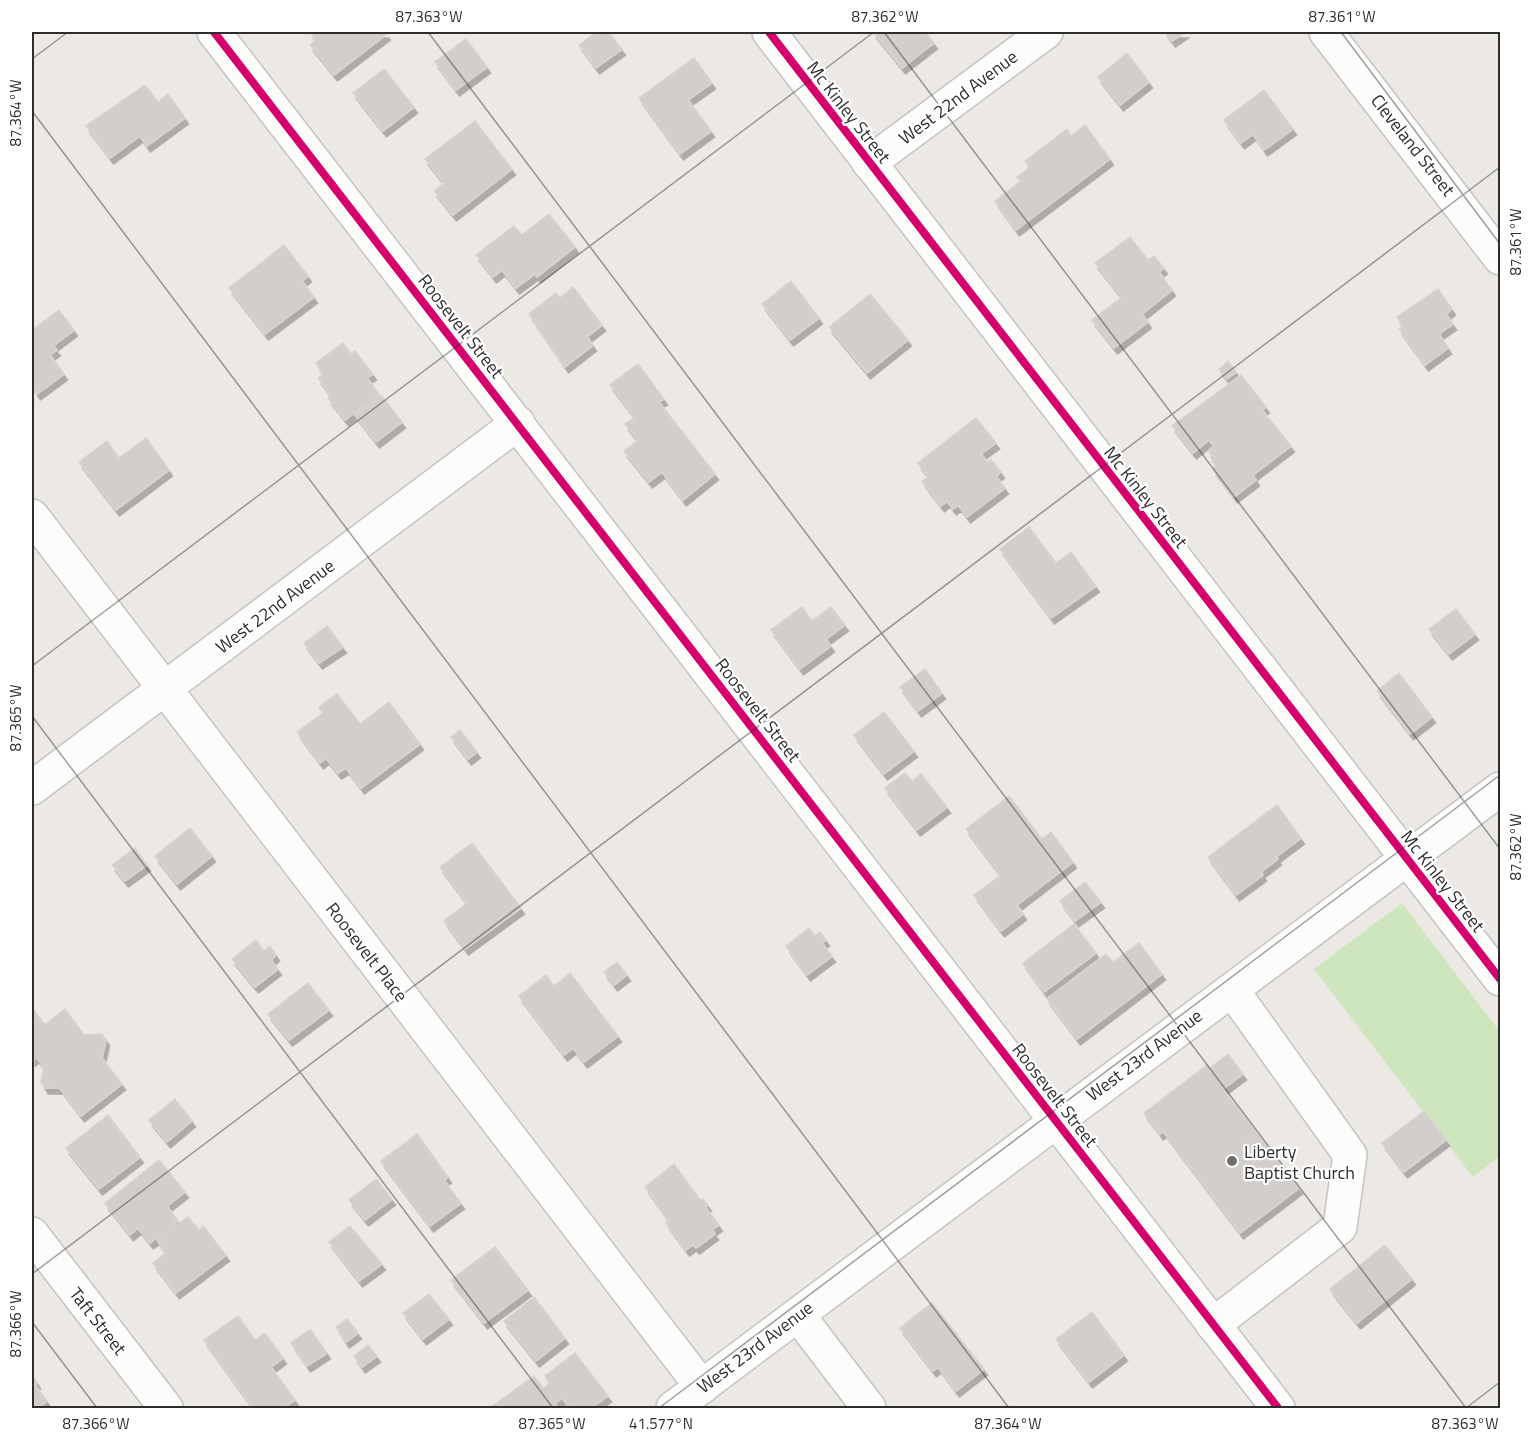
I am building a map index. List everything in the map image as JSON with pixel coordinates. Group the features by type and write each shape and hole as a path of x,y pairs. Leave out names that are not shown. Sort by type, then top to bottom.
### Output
{"street":[{"name":"Roosevelt Street","path":"214,32 1278,1408"},
{"name":"Mc Kinley Street","path":"769,32 1500,980"},
{"name":"West 22nd Avenue","path":"869,163 1046,32"},
{"name":"Cleveland Street","path":"1326,32 1500,258"},
{"name":"West 22nd Avenue","path":"32,788 518,423"},
{"name":"Roosevelt Place","path":"32,516 702,1387"},
{"name":"West 23rd Avenue","path":"673,1408 1500,789"},
{"path":"1213,1325 1340,1227 1350,1155 1232,990"},
{"name":"Taft Street","path":"32,1234 166,1408"},
{"path":"798,1315 869,1408"}],"green space":[{"path":"1402,903 1500,1032 1500,1156 1473,1177 1314,969"}],"building":[{"path":"310,32 385,32 387,34 334,75 310,45 316,40"},
{"path":"597,32 608,32 622,49 596,68 579,45"},
{"path":"873,32 925,32 934,43 902,68"},
{"path":"1165,32 1185,32 1172,41"},
{"path":"466,39 487,67 456,90 435,62"},
{"path":"1127,53 1149,82 1120,105 1098,77"},
{"path":"694,58 712,83 688,100 711,131 680,154 639,98"},
{"path":"384,69 414,107 383,131 353,93"},
{"path":"145,85 158,102 168,94 185,118 147,146 140,136 110,158 86,126"},
{"path":"1264,90 1293,129 1264,150 1253,134 1241,143 1224,120"},
{"path":"475,121 512,169 453,215 434,191 444,183 425,159"},
{"path":"1085,125 1110,159 1016,230 995,201 1021,181 1017,177 1030,167 1025,161 1067,129 1071,136"},
{"path":"549,214 575,247 537,277 535,274 516,288 502,270 493,277 476,255 514,226 522,235"},
{"path":"1130,237 1148,260 1154,256 1164,268 1159,272 1172,290 1142,314 1148,322 1114,348 1092,320 1122,297 1095,263"},
{"path":"284,245 308,276 302,281 314,297 265,334 229,288"},
{"path":"791,281 819,318 790,340 762,304"},
{"path":"573,287 602,325 587,337 593,345 565,367 529,314 556,293 560,298"},
{"path":"1438,289 1452,309 1446,314 1453,324 1439,334 1448,348 1425,365 1399,329 1404,326 1397,317"},
{"path":"870,294 908,340 867,373 829,327"},
{"path":"59,310 74,330 53,346 57,350 50,355 64,374 37,394 32,386 32,338 35,336 32,330"},
{"path":"343,343 351,354 355,351 373,374 367,378 379,394 345,420 328,398 331,395 318,378 324,374 316,363"},
{"path":"1228,361 1236,372 1227,379 1219,369"},
{"path":"638,364 664,399 659,402 715,474 683,500 662,472 649,482 624,451 638,440 625,424 635,417 610,385"},
{"path":"1241,375 1266,407 1262,410 1291,446 1253,475 1256,480 1234,497 1213,469 1216,466 1212,461 1215,459 1208,451 1214,446 1209,440 1193,453 1172,426"},
{"path":"381,395 402,422 376,442 355,415"},
{"path":"976,418 996,443 981,454 987,462 991,459 1001,472 996,476 1005,488 967,517 958,505 953,509 947,501 941,506 922,481 929,477 918,463"},
{"path":"146,438 169,470 116,510 79,462 107,441 119,458"},
{"path":"1029,527 1056,563 1071,552 1096,586 1051,618 1000,549"},
{"path":"802,607 812,621 831,607 845,625 826,639 831,646 800,669 771,630"},
{"path":"1456,609 1475,634 1449,654 1429,629"},
{"path":"327,626 343,647 319,663 304,643"},
{"path":"925,669 942,693 918,711 900,687"},
{"path":"1399,673 1432,717 1410,734 1377,691"},
{"path":"337,694 360,724 389,702 420,744 361,788 346,768 338,773 326,758 320,763 297,732 323,713 319,707"},
{"path":"884,712 914,751 884,774 854,735"},
{"path":"460,730 477,752 468,759 451,737"},
{"path":"905,773 912,781 921,774 947,807 917,830 885,788"},
{"path":"1009,796 1042,839 1051,832 1073,862 1017,905 1023,914 1001,931 974,895 1001,875 966,829"},
{"path":"1277,805 1301,838 1276,857 1278,859 1261,872 1263,875 1236,895 1208,857"},
{"path":"190,828 212,856 177,884 155,856"},
{"path":"472,843 521,908 465,949 444,921 467,903 440,867"},
{"path":"135,848 147,865 125,881 112,865"},
{"path":"1085,882 1101,902 1075,921 1060,901"},
{"path":"1074,924 1096,953 1044,992 1023,963"},
{"path":"809,928 815,936 820,932 826,940 822,943 832,956 807,975 786,946"},
{"path":"256,940 264,951 270,946 276,955 271,960 278,969 255,987 232,959"},
{"path":"1139,943 1162,974 1077,1039 1047,999 1106,954 1113,962"},
{"path":"617,962 627,975 614,985 604,972"},
{"path":"570,973 618,1036 584,1062 573,1048 564,1055 519,996 546,975 554,986"},
{"path":"308,983 329,1010 289,1040 268,1014"},
{"path":"32,1008 45,1025 65,1009 84,1035 102,1034 106,1040 102,1058 122,1084 81,1116 60,1088 45,1088 41,1082 44,1067 36,1057 32,1060"},
{"name":"Liberty Baptist Church","path":"1228,1054 1243,1074 1223,1089 1299,1188 1240,1233 1163,1131 1160,1134 1144,1113 1207,1065 1210,1068"},
{"path":"175,1099 192,1121 167,1142 149,1120"},
{"path":"1424,1111 1446,1140 1404,1172 1382,1143"},
{"path":"108,1115 140,1157 99,1189 66,1148"},
{"path":"417,1134 448,1177 444,1180 461,1203 430,1226 381,1161"},
{"path":"159,1160 185,1192 167,1206 178,1221 150,1243 138,1228 130,1235 105,1203"},
{"path":"674,1164 701,1201 703,1199 708,1205 705,1207 719,1225 712,1230 715,1234 696,1248 693,1245 686,1250 666,1223 670,1221 645,1187"},
{"path":"376,1179 392,1199 365,1220 349,1200"},
{"path":"188,1217 199,1230 203,1226 226,1255 176,1293 153,1263 166,1253 157,1240"},
{"path":"350,1226 382,1264 359,1281 329,1242"},
{"path":"1385,1245 1412,1279 1357,1323 1330,1289"},
{"path":"495,1247 528,1290 484,1323 451,1280"},
{"path":"429,1294 449,1319 423,1339 403,1313"},
{"path":"534,1297 565,1338 536,1361 504,1321"},
{"path":"932,1303 984,1369 956,1391 938,1367 933,1371 900,1328"},
{"path":"1092,1312 1124,1355 1089,1382 1056,1339"},
{"path":"238,1316 255,1340 265,1333 283,1358 271,1367 295,1400 283,1408 253,1408 204,1340"},
{"path":"347,1319 358,1333 346,1342 336,1327"},
{"path":"310,1329 327,1353 307,1366 291,1343"},
{"path":"368,1345 377,1356 362,1367 354,1356"},
{"path":"575,1353 608,1396 591,1408 570,1408 562,1398 555,1404 558,1408 490,1408 534,1376 543,1388 550,1383 545,1376"},
{"path":"32,1375 37,1383 35,1385 47,1401 38,1408 32,1408"}],"cycle path":[{"path":"214,32 1278,1408"},
{"path":"769,32 1500,979"}],"place":[{"name":"Liberty Baptist Church","path":"1232,1161"}]}
